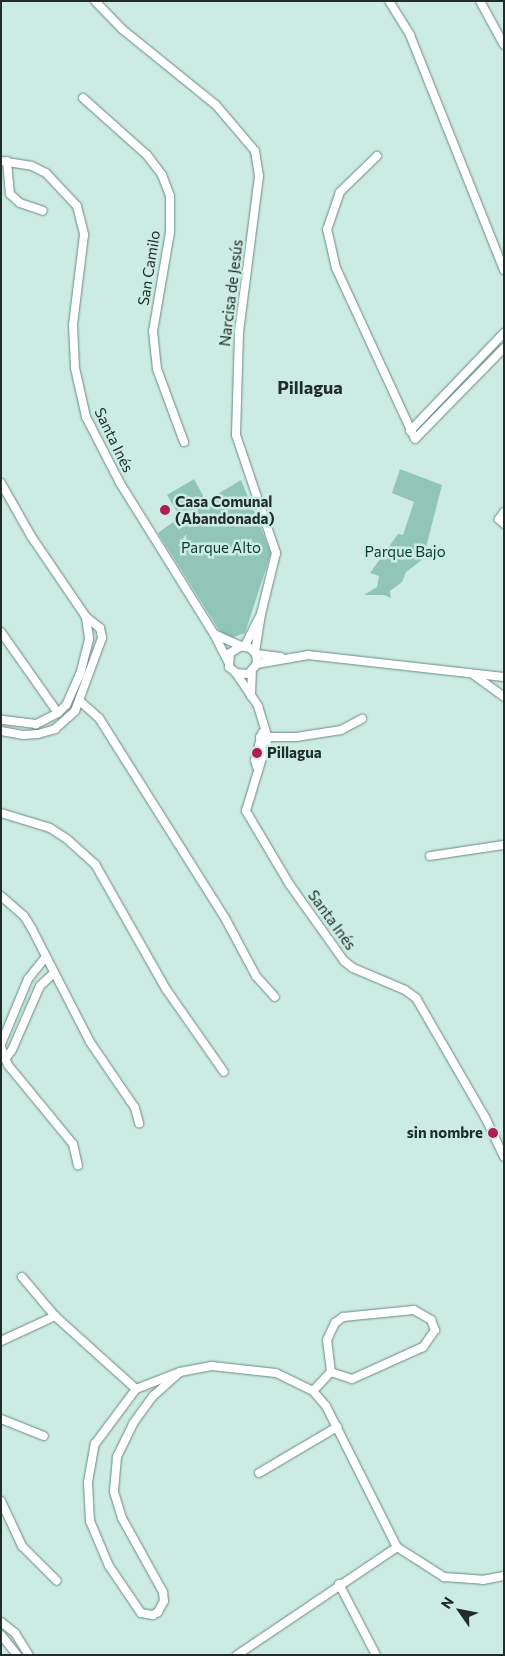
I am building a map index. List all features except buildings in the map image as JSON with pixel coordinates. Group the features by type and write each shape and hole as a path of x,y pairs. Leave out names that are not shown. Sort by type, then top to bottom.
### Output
{"street":[{"name":"Narcisa de Jesús","path":"96,1 122,29 216,105 255,152 259,176 235,390 236,435 276,553 261,614 243,646"},
{"path":"389,1 410,35 504,270"},
{"path":"480,1 504,44"},
{"name":"San Camilo","path":"83,98 147,155 162,175 170,196 170,232 153,331 157,369 184,442"},
{"path":"377,156 340,192 327,229 336,268 414,439 504,348"},
{"path":"4,161 10,194 20,203 43,211"},
{"name":"Santa Inés","path":"4,161 32,166 46,173 77,206 84,235 73,325 75,368 86,417 120,483 214,634 228,662"},
{"path":"410,431 504,333"},
{"path":"1,483 31,536 86,617 100,628 102,638 81,702 67,720 55,729 23,736 1,730"},
{"path":"504,512 498,519 504,524"},
{"path":"243,646 232,650 228,662 236,673 244,675 252,672 257,664 255,653 261,614"},
{"path":"1,720 36,724 58,713 66,705 80,674 89,639 86,617"},
{"path":"1,632 58,713"},
{"path":"214,634 255,653 289,658"},
{"path":"257,664 308,655 504,677"},
{"name":"Santa Inés","path":"251,696 252,672"},
{"name":"Santa Inés","path":"236,673 251,696 264,727 263,762 258,767 246,811 290,885 344,961 353,968 405,990 416,998 485,1117 504,1157"},
{"path":"474,675 504,698"},
{"path":"81,702 99,718 225,918 256,976 275,997"},
{"path":"264,738 341,730 362,719"},
{"path":"1,813 50,828 67,838 95,864 166,989 224,1072"},
{"path":"430,856 504,845"},
{"path":"1,896 24,916 90,1042 135,1108 138,1123"},
{"path":"46,958 28,979 1,1046 5,1059 73,1144 78,1165"},
{"path":"5,1059 12,1050 40,986 54,973"},
{"path":"22,1277 55,1316 136,1389"},
{"path":"414,1310 431,1320 435,1330 423,1347 352,1379 331,1372 327,1340 330,1331 343,1317 414,1310"},
{"path":"1,1340 55,1316"},
{"path":"180,1372 153,1396 133,1424 117,1457 114,1492 122,1518 162,1592 164,1601 153,1615 141,1613 109,1566 90,1521 88,1482 96,1444 136,1389 180,1372 212,1366 246,1368 276,1373 313,1391 326,1406 396,1547 444,1577 483,1580 504,1576"},
{"path":"313,1391 331,1372"},
{"path":"1,1419 44,1436"},
{"path":"259,1472 337,1427"},
{"path":"1,1501 22,1546 57,1581"},
{"path":"237,1655 396,1547"},
{"path":"339,1584 376,1655"},
{"path":"1,1622 15,1634 29,1655"},
{"path":"1,1635 17,1655"}],"green space":[{"name":"Parque Bajo","path":"400,469 442,485 423,559 406,572 402,582 390,591 391,598 384,595 364,595 377,587 379,576 370,573 398,534 403,535 414,502 392,493"},
{"name":"Parque Alto","path":"194,479 206,501 241,480 271,553 245,633 229,639 219,630 158,533 180,517 167,495"}],"place":[{"name":"Casa Comunal (Abandonada)","path":"165,510"},
{"name":"Pillagua","path":"257,753"},
{"name":"sin nombre","path":"493,1133"}],"district":[{"name":"Pillagua","path":"310,387"}]}
